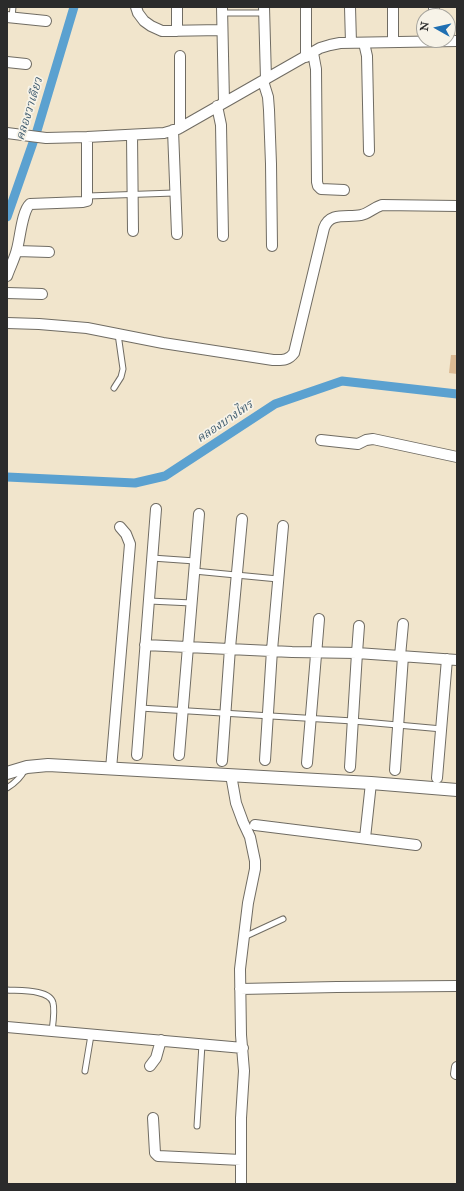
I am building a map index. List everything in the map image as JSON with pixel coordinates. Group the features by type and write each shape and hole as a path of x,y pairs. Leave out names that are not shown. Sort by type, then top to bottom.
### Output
{"street":[{"path":"136,7 138,13 144,21 162,31 222,30"},
{"path":"177,7 177,31"},
{"path":"306,7 309,55 316,68 317,182 321,189 344,190"},
{"path":"350,7 351,43"},
{"path":"393,7 393,42"},
{"path":"222,10 221,125 223,236"},
{"path":"264,10 265,80 268,96 271,164 272,246"},
{"path":"9,17 46,21"},
{"path":"7,133 46,138 132,135 164,132 177,129 320,48 340,43 416,41"},
{"path":"364,42 366,56 369,152"},
{"path":"176,234 174,194 180,56"},
{"path":"7,62 26,64"},
{"path":"132,135 133,231"},
{"path":"7,276 17,251 27,206 30,204 88,201 87,137"},
{"path":"7,323 87,328 265,359 285,360 290,358 294,353 324,228 329,220 338,216 364,215 375,207 382,206 457,206"},
{"path":"17,251 49,252"},
{"path":"7,293 42,294"},
{"path":"321,440 358,444 373,438 457,457"},
{"path":"137,755 156,509"},
{"path":"179,755 199,514"},
{"path":"222,761 230,648 242,519"},
{"path":"265,760 272,650 283,526"},
{"path":"111,769 130,544 126,534 120,527"},
{"path":"307,763 319,619"},
{"path":"395,770 402,656 402,624"},
{"path":"350,766 359,626"},
{"path":"145,645 292,652 357,653 452,660 442,728 437,778"},
{"path":"7,773 27,767 48,765 371,783 457,790"},
{"path":"231,775 236,803 250,837 255,862 248,903 240,969 244,1071 241,1118 241,1184"},
{"path":"365,838 371,783"},
{"path":"255,825 416,845"},
{"path":"240,989 457,986"},
{"path":"7,1027 243,1048"},
{"path":"150,1066 156,1058 161,1040"},
{"path":"153,1118 154,1148 155,1153 158,1156 241,1160"}],"lane":[{"path":"9,17 13,7"},
{"path":"222,10 264,10"},
{"path":"88,196 174,194"},
{"path":"114,388 121,377 123,368 118,334"},
{"path":"152,558 236,576 278,579"},
{"path":"149,600 192,603"},
{"path":"140,708 310,718 442,728"},
{"path":"7,788 22,777 27,767"},
{"path":"244,937 282,920"},
{"path":"7,990 40,993 51,998 54,1004 52,1031"},
{"path":"85,1071 91,1035"},
{"path":"197,1126 202,1044"}],"building":[{"path":"451,355 457,355 457,374 449,373"}],"waterway":[{"name":"คลองวาเดียว","path":"7,217 36,134 74,7"},
{"name":"คลองบางไทร","path":"7,477 135,483 165,476 275,404 342,381 457,394"}]}
